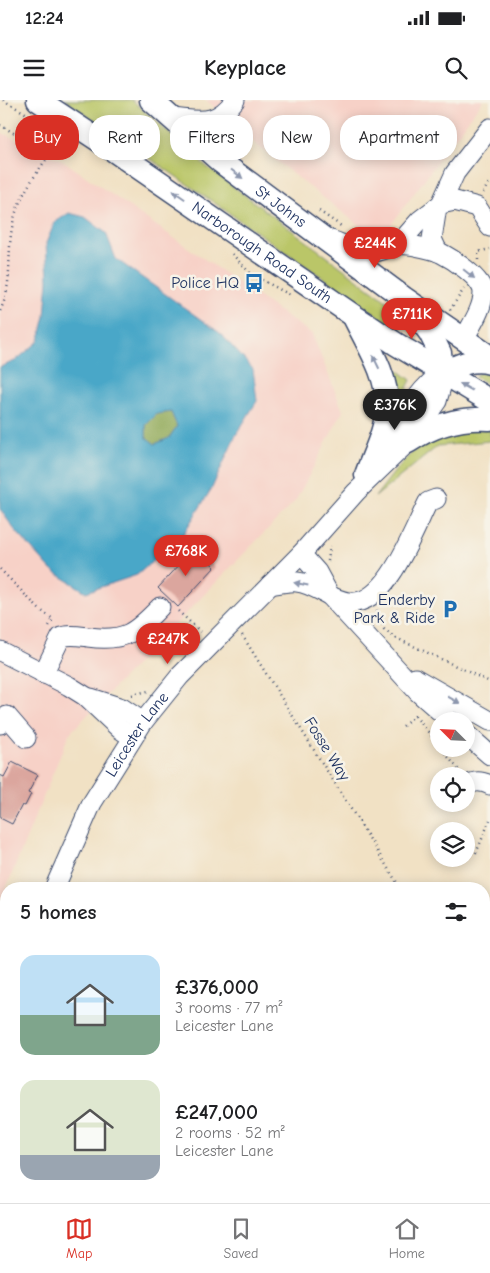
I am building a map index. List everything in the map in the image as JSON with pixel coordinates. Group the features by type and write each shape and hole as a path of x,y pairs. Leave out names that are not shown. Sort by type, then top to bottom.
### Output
{"main road":[{"name":"St Johns","path":"151,100 170,118"},
{"name":"Narborough Road South","path":"33,107 100,141 354,316 490,401"},
{"name":"St Johns","path":"219,160 404,298 490,357"},
{"path":"404,298 434,340 440,353 443,373"},
{"path":"354,316 379,370 387,398 384,425 361,484"},
{"path":"443,373 464,339"},
{"path":"443,373 469,362 490,363"},
{"path":"408,442 424,431 447,422 476,418 490,419"}],"street":[{"path":"219,115 227,110 235,100"},
{"path":"438,252 432,239 439,206 455,173 490,128"},
{"path":"398,245 420,220 439,206 455,201 477,207 490,227"},
{"path":"321,237 370,253 383,251 398,245 417,246 438,252 473,275 483,291 480,307 464,339"},
{"name":"Leicester Lane","path":"361,484 408,442 437,401 443,373"},
{"name":"Leicester Lane","path":"57,882 92,803 138,730 180,676 301,554 361,484 421,391 431,380 443,373"},
{"path":"270,585 297,582 350,602 366,600 385,584 403,553 428,502 436,499"},
{"path":"301,554 317,572 330,596 418,692 441,712"},
{"path":"43,674 61,637 69,635 98,638 122,637 131,633 160,607"},
{"path":"0,651 85,696 120,728 138,730"},
{"path":"396,668 490,721"},
{"path":"85,696 122,708 138,730"},
{"path":"0,724 7,716 26,738"},
{"path":"475,742 490,755"},
{"path":"475,782 490,785"}],"path":[{"path":"2,100 33,107"},
{"path":"0,125 50,154 28,183 18,204 12,229 7,287 0,311"},
{"path":"226,248 251,274 295,298"},
{"path":"0,569 39,609 53,619 46,633"},
{"path":"178,611 202,632 196,640"},
{"name":"Fosse Way","path":"233,622 397,882"},
{"path":"122,708 127,696 148,690"},
{"path":"415,716 430,734"},
{"path":"476,854 490,820"}],"shaded area":[{"path":"206,100 483,100 457,135 457,115 340,115 340,160 439,160 379,241 275,160 330,160 330,115 263,115 263,150 253,141 253,115 223,115"},
{"path":"0,132 15,139 15,160 61,160 65,162 312,334 343,411 296,500 69,734 9,882 0,882"}],"green space":[{"path":"65,100 132,100 149,115 89,115 89,117"},
{"path":"160,125 170,134 170,160 199,160 408,317 418,332 403,324 399,330 152,160 160,160"},
{"path":"387,362 411,380 407,388 411,392 397,414"},
{"path":"478,373 490,374 490,385 475,377"},
{"path":"171,412 177,426 169,438 155,444 146,437 146,425 157,414"},
{"path":"462,429 490,430 490,441 438,446 375,497 399,466 414,451 433,439"}],"water":[{"path":"69,213 85,217 106,233 116,259 220,333 253,369 257,401 236,435 212,488 182,536 137,575 86,592 51,570 14,529 0,509 0,367 15,361 39,341 45,316 48,280 46,243 55,222","holes":["171,412 177,426 169,438 155,444 146,437 146,425 157,414"]}],"building":[{"path":"195,548 215,567 178,607 158,588"},
{"path":"12,762 38,775 28,793 31,794 25,806 22,805 12,824 0,818 0,775 4,777"}],"place":[{"name":"Police HQ","path":"254,283"},
{"name":"Enderby Park & Ride","path":"450,609"}]}
